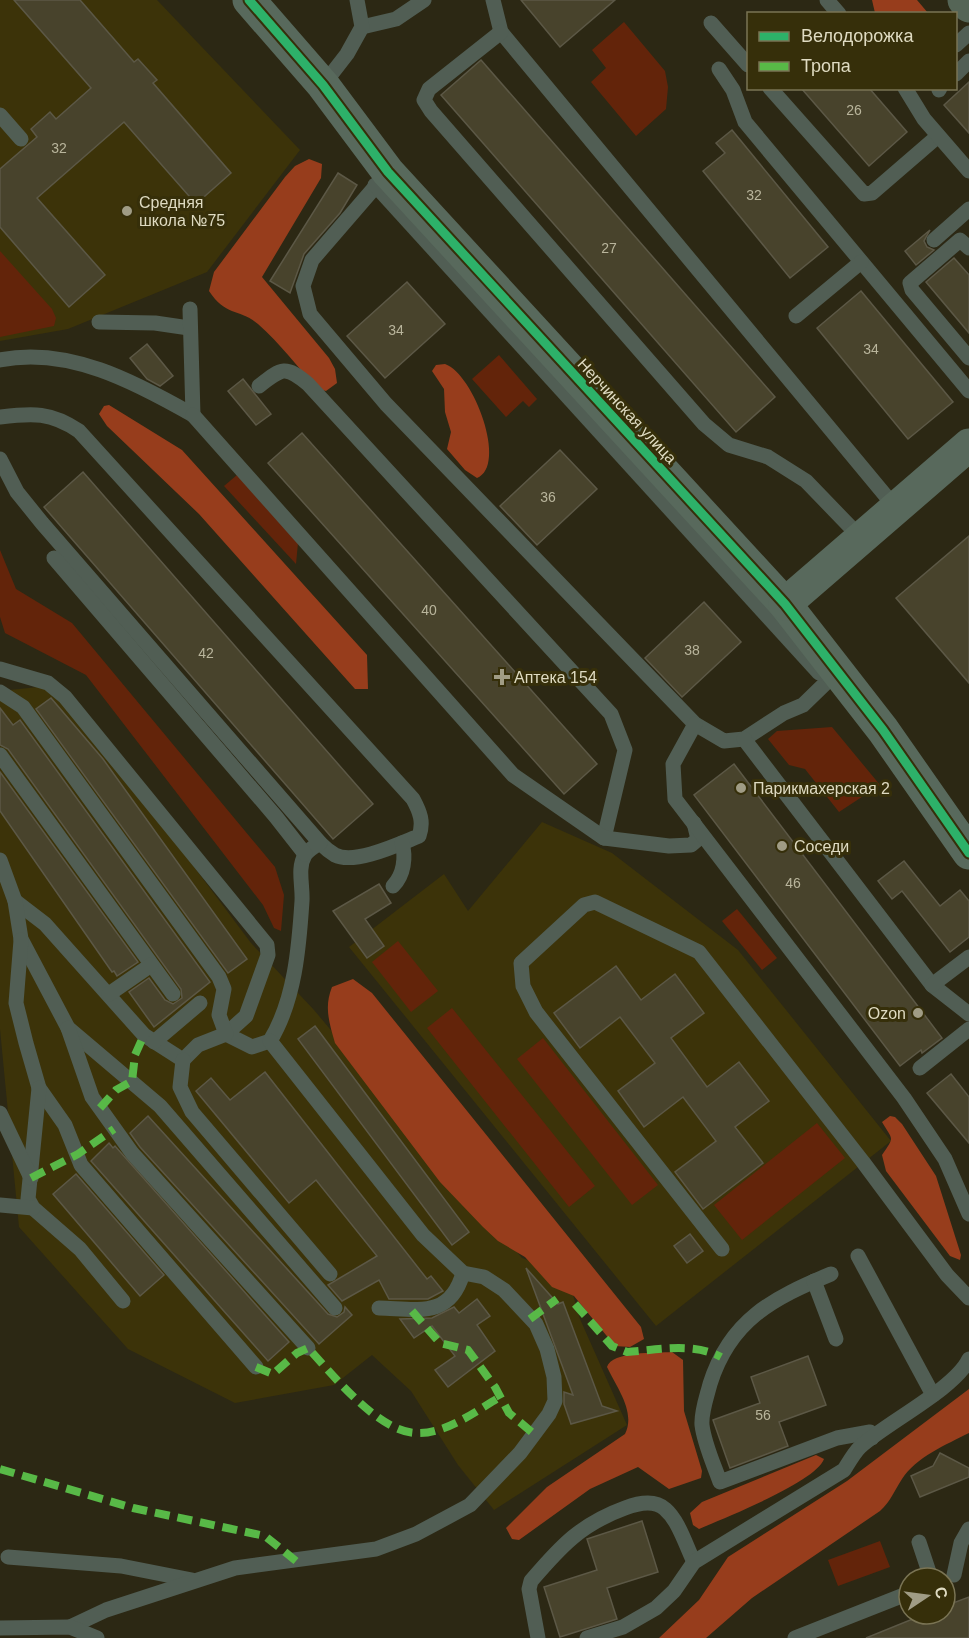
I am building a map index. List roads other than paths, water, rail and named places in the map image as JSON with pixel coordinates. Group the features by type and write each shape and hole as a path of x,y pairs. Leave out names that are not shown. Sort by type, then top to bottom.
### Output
{"main road":[{"path":"964,0 969,6"}],"street":[{"name":"Нерчинская улица","path":"249,0 323,85 381,179 785,604 833,678 883,730 969,853"},
{"path":"785,604 969,445"}],"lane":[{"path":"323,85 347,54 362,27 357,0"},
{"path":"362,27 396,19 424,0"},
{"path":"493,0 501,32 895,507"},
{"path":"827,0 837,12"},
{"path":"711,22 747,64"},
{"path":"501,32 429,89 424,100 431,111 704,424 729,445 768,457 806,481 861,538"},
{"path":"957,73 969,61"},
{"path":"718,69 733,90 745,122 969,391"},
{"path":"772,90 860,191 867,195 938,136"},
{"path":"907,90 917,110 969,171"},
{"path":"0,115 21,139"},
{"path":"381,179 833,678 803,705 784,713 744,739 724,741 695,724 387,404 310,314 303,286 312,260 381,179"},
{"path":"934,240 969,209"},
{"path":"969,248 960,240 910,283 912,290 969,358"},
{"path":"796,316 861,262"},
{"path":"190,309 193,415"},
{"path":"99,322 155,322 189,328"},
{"path":"0,360 19,356 53,357 114,374 193,415 513,774 604,838 669,846 691,845 698,839 694,823"},
{"path":"259,386 279,370 287,370 308,384 611,714 625,750 604,838"},
{"path":"0,417 35,413 65,422 79,431 413,800 420,814 422,828 419,836 350,859 336,856 320,843 42,524 17,492 0,459"},
{"path":"54,558 276,817 305,854"},
{"path":"0,669 48,683 65,697 267,945 268,955 246,1016 238,1026 226,1034 198,1045 183,1060 180,1087 192,1112 330,1275"},
{"path":"0,692 22,707 219,977 224,989 219,1015 226,1034 252,1047 270,1041 277,1029 294,974 302,897 301,871 305,854 320,843"},
{"path":"695,724 673,764 675,799 904,1098 945,1159 969,1214"},
{"path":"744,739 932,985 969,1014"},
{"path":"0,755 173,994"},
{"path":"393,886 399,881 405,860 402,843"},
{"path":"0,860 15,901 21,939 16,1003 39,1088 65,1125 81,1165 256,1367"},
{"path":"15,901 45,924 144,1035 183,1060"},
{"path":"722,1249 536,1011 523,986 521,963 591,903 595,902 699,952 863,1162 947,1275 969,1298"},
{"path":"21,939 68,1028 92,1097 132,1153 308,1348"},
{"path":"932,985 969,957"},
{"path":"109,994 151,965"},
{"path":"154,1042 201,1003"},
{"path":"68,1028 160,1106 335,1308"},
{"path":"920,1068 969,1029"},
{"path":"70,1627 105,1610 192,1580 235,1568 376,1549 416,1534 470,1505 520,1453 549,1414 555,1401 554,1377 547,1349 536,1324 504,1290 484,1277 463,1273 423,1236 270,1041"},
{"path":"39,1088 28,1199 33,1208 80,1249 123,1302"},
{"path":"0,1113 31,1178"},
{"path":"1,1209 33,1208"},
{"path":"858,1256 933,1395"},
{"path":"379,1308 412,1311 440,1305 458,1290 463,1273"},
{"path":"831,1274 793,1291 745,1321 718,1361 706,1398 702,1425 720,1482 837,1438 870,1432 872,1438"},
{"path":"814,1281 836,1340"},
{"path":"587,1638 623,1627 656,1608 674,1591 694,1562 844,1470 858,1448 933,1395 966,1366 969,1359"},
{"path":"538,1638 528,1589 531,1581 571,1538 600,1517 636,1504 656,1503 666,1510 674,1522 694,1562"},
{"path":"953,1566 969,1529"},
{"path":"919,1542 928,1566"},
{"path":"8,1557 149,1569 192,1580"},
{"path":"795,1638 897,1598"},
{"path":"0,1628 70,1627 97,1638"}],"place":[{"name":"Средняя школа №75","path":"127,211"},
{"name":"Аптека 154","path":"502,677"},
{"name":"Парикмахерская 2","path":"741,788"},
{"name":"Соседи","path":"782,846"},
{"name":"Ozon","path":"918,1013"}]}
